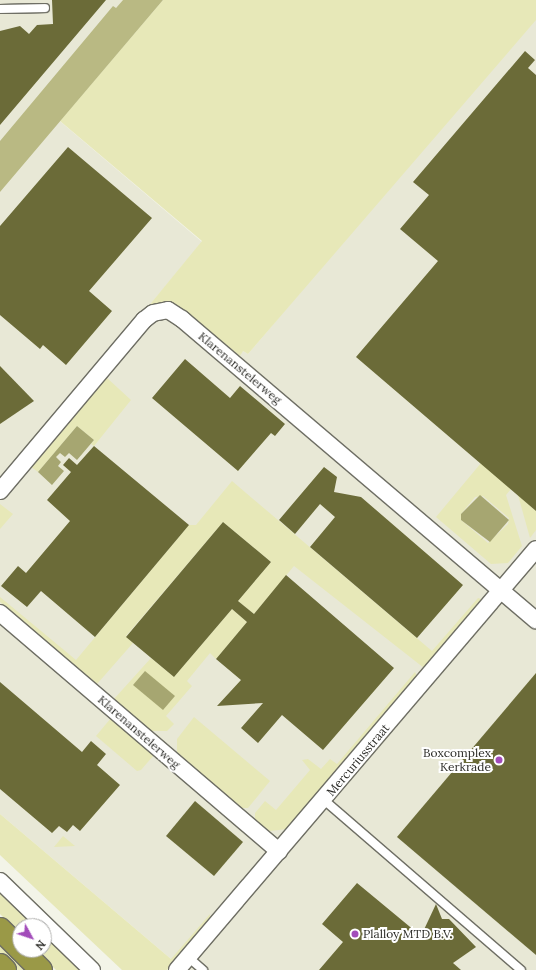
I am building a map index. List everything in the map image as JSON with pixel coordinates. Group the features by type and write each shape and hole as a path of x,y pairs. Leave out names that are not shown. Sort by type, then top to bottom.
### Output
{"highway":[{"path":"0,929 12,940"},
{"path":"30,958 41,970"},
{"path":"0,965 5,970"}],"street":[{"name":"Klarenanstelerweg","path":"0,491 144,320 153,313 168,310 182,319 501,590"},
{"name":"Mercuriusstraat","path":"177,970 324,800 536,548"},
{"path":"501,590 536,620"},
{"name":"Klarenanstelerweg","path":"0,613 279,851"},
{"path":"0,881 92,970"}],"lane":[{"path":"0,9 45,8"},
{"path":"324,800 521,970"},
{"path":"188,957 203,970"}],"shaded area":[{"path":"0,0 123,0 35,100 202,242 148,307 165,303 180,307 237,354 243,351 248,354 536,14 536,970 184,970 0,814"},
{"path":"123,0 163,0 0,192 0,141 113,6 116,8"},
{"path":"163,0 536,0 536,20 248,354 243,351 240,356 180,307 159,304 147,308 202,241 60,121"},
{"path":"106,377 131,400 94,446 91,444 94,440 77,426 38,472 30,466"},
{"path":"77,426 94,440 77,460 69,453 65,457 60,453 56,457 61,462 58,466 64,471 52,485 38,472"},
{"path":"481,463 511,489 506,495 522,546 508,563 491,564 436,517","holes":["483,496 509,518 508,524 488,543 461,520 461,514 475,497"]},
{"path":"232,481 432,651 478,598 481,599 480,603 424,668 294,566 254,614 238,601 271,562 223,522 126,636 133,643 97,684 0,602 0,597 76,660 189,525 196,525"},
{"path":"480,495 509,520 490,542 461,520 461,514"},
{"path":"518,495 536,511 536,530 530,538"},
{"path":"0,504 13,514 0,529"},
{"path":"232,609 247,622 216,659 210,653 187,681 192,686 166,716 174,724 167,731 151,731 114,699 151,658 174,677"},
{"path":"145,671 175,696 163,710 133,685"},
{"path":"415,672 417,676 287,829 270,831 255,820 255,813 265,801 276,810 310,770 302,760 308,759 321,769 330,759 337,764"},
{"path":"194,717 270,781 248,808 241,808 177,752 177,739"},
{"path":"111,718 154,755 141,770 137,771 96,736"},
{"path":"0,814 171,959 210,914 210,920 167,970 122,970 0,855"},
{"path":"63,836 75,846 54,847"},
{"path":"0,890 29,918 12,918 12,926 0,914"},
{"path":"0,939 12,951 12,958 20,958 32,970 16,970 0,954"},
{"path":"52,941 82,970 56,970 44,958 52,958"}],"building":[{"path":"52,0 106,0 0,125 0,31 20,26 29,34 37,25 53,24"},
{"path":"525,51 535,60 528,68 536,75 536,511 356,357 438,261 400,229 429,195 413,182"},
{"path":"68,147 152,218 89,291 112,311 66,365 43,345 40,349 0,315 0,226"},
{"path":"185,359 230,398 240,386 285,424 275,436 271,433 238,471 152,398"},
{"path":"0,366 34,401 0,424"},
{"path":"94,446 189,525 95,637 41,591 27,607 1,586 18,566 26,573 70,521 47,500 71,472 63,465 69,458 77,465"},
{"path":"324,467 337,477 334,492 361,497 463,585 417,638 310,547 335,517 320,504 295,534 279,520"},
{"path":"223,522 271,562 238,601 254,614 286,575 394,668 323,750 282,715 258,743 241,728 263,703 217,706 241,680 216,659 247,622 232,609 174,677 126,637"},
{"name":"Boxcomplex Kerkrade","path":"536,673 536,955 397,837"},
{"path":"0,682 82,752 91,741 106,754 97,765 120,785 80,831 73,825 67,832 59,826 52,833 0,789"},
{"path":"195,801 243,842 214,876 166,836"},
{"name":"Plalloy MTD B.V.","path":"357,883 421,936 436,904 442,919 449,919 476,947 453,963 461,970 319,970 343,942 322,924"}],"place":[{"name":"Boxcomplex Kerkrade","path":"499,760"},
{"name":"Plalloy MTD B.V.","path":"355,934"}]}
